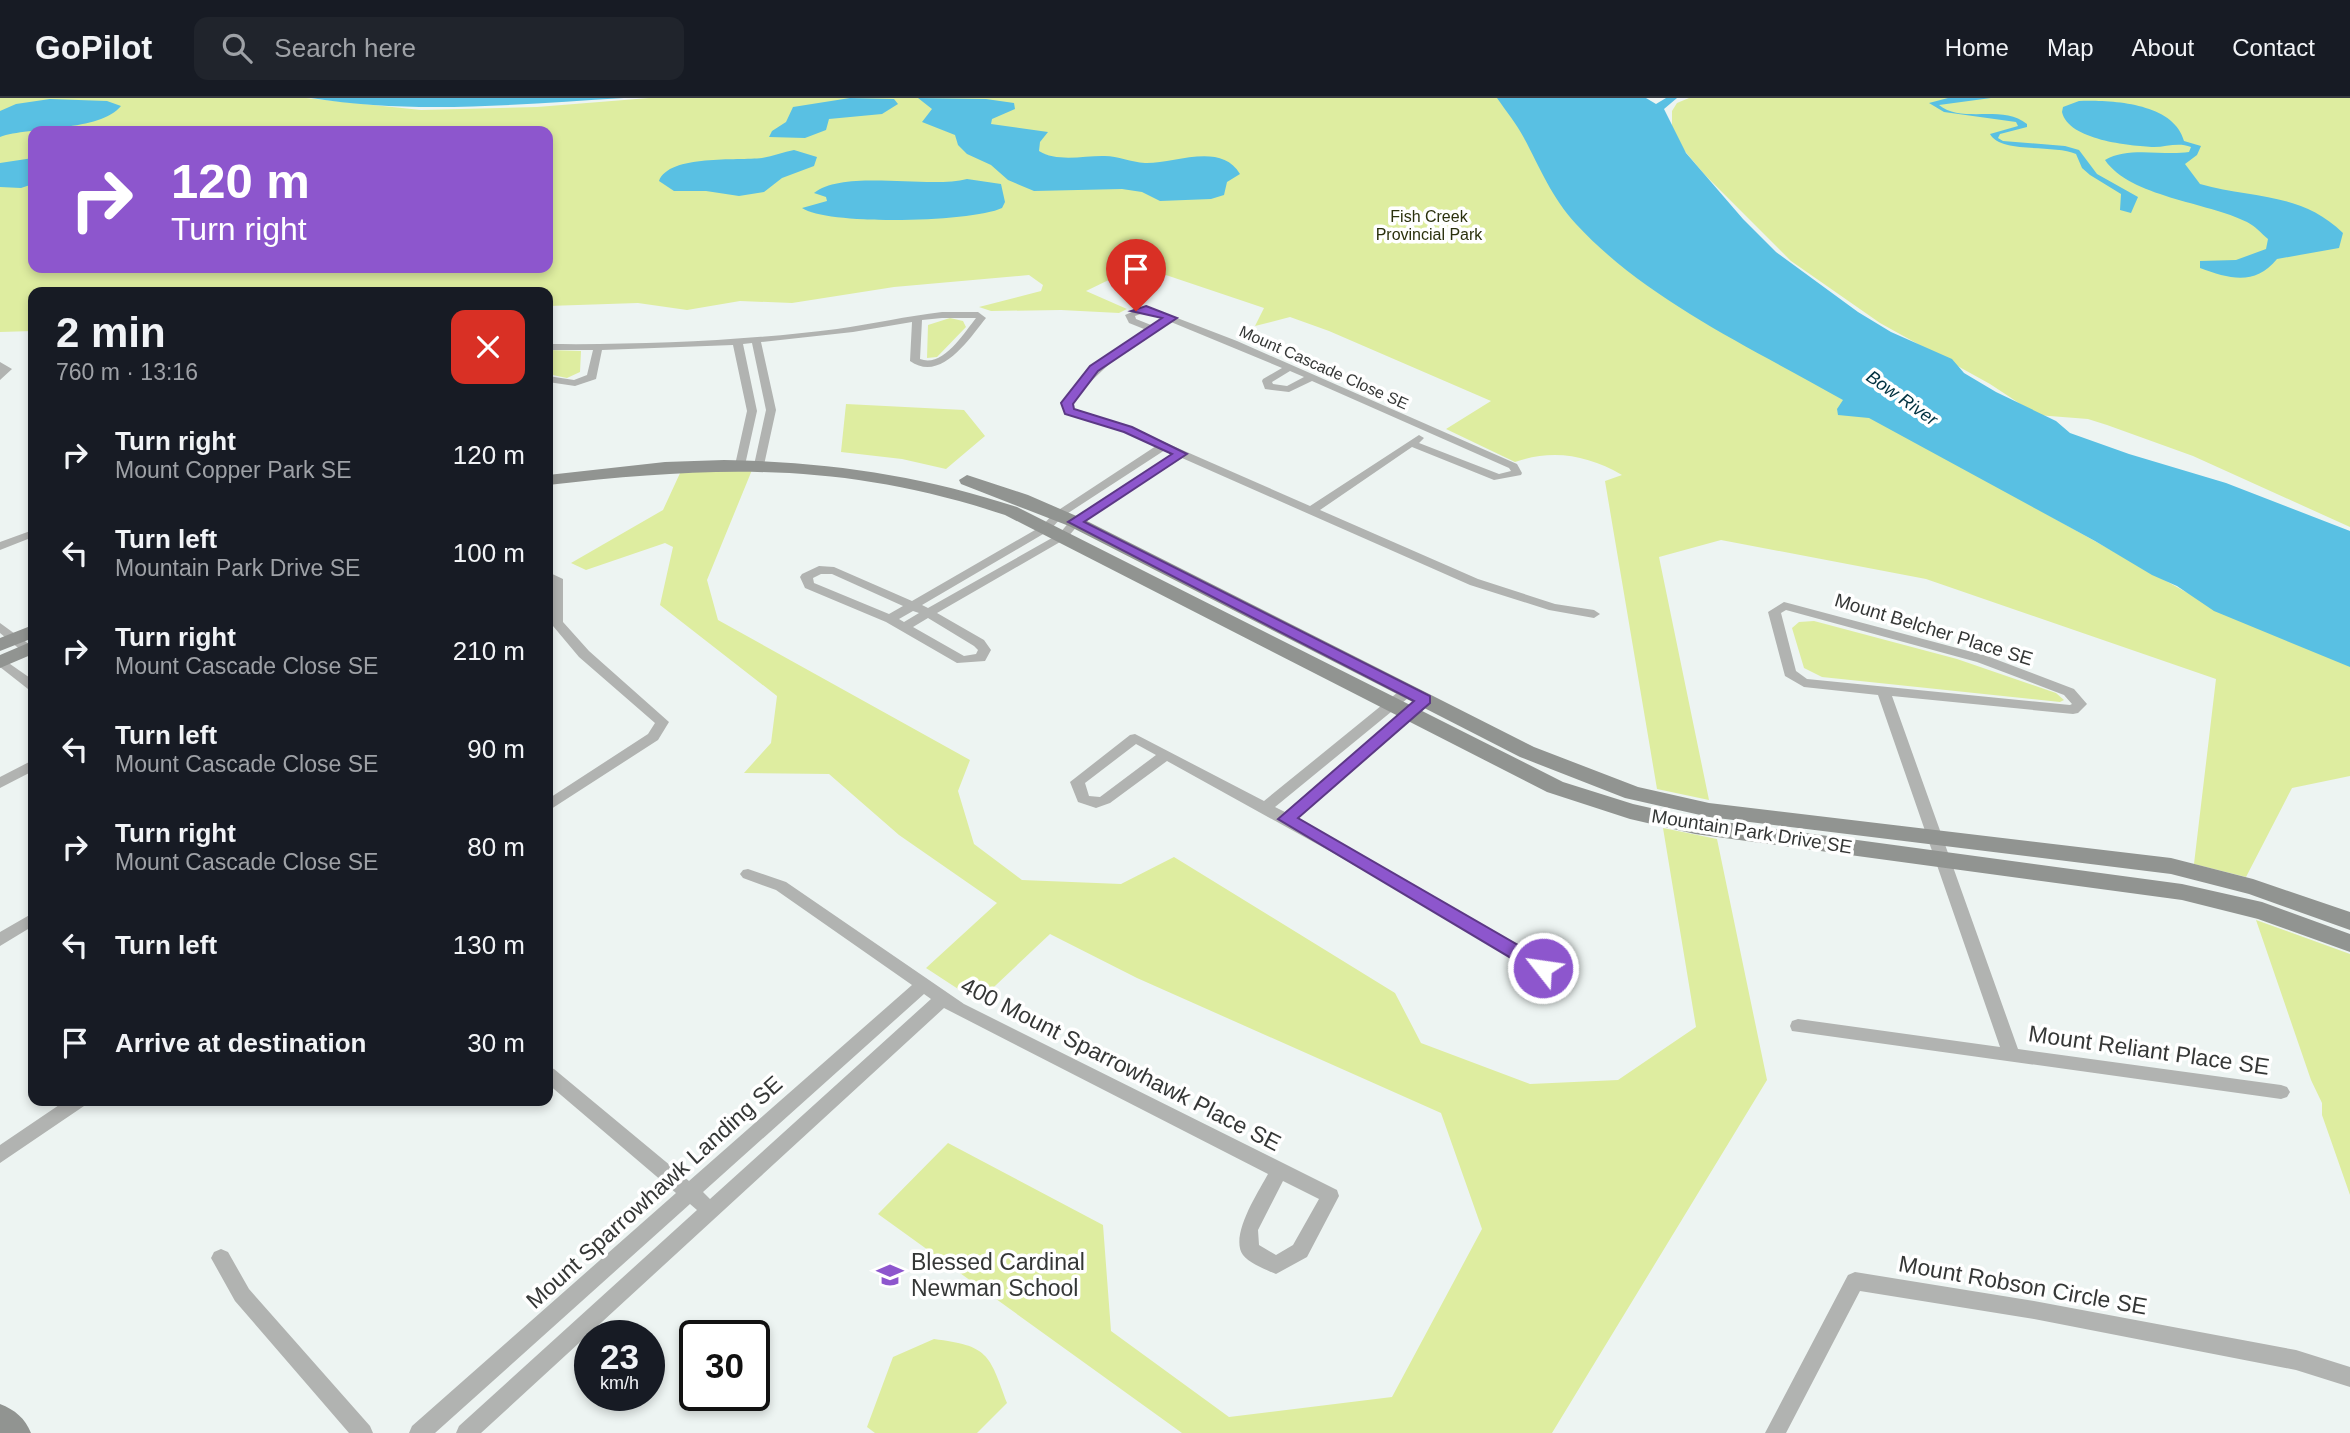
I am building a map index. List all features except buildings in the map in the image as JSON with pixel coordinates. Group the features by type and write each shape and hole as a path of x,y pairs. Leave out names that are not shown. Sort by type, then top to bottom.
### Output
{"street":[{"name":"Mount Cascade Close SE","path":"1152,327 1132,321 1130,315 1146,309 1171,318 1513,466 1517,473 1498,478 1411,443"},
{"path":"553,347 737,343 962,313 978,315 981,318 939,364 928,365 915,362 918,319"},
{"path":"1171,318 1152,327 1094,369 1067,403 1069,411 1128,430 1474,582 1553,607 1594,614"},
{"path":"752,459 771,410 756,341"},
{"path":"737,343 752,411 752,459"},
{"path":"553,380 575,383 592,377 598,348"},
{"path":"0,365 7,369 0,377"},
{"path":"1288,368 1267,381 1269,387 1289,390 1310,378"},
{"path":"749,391 768,388"},
{"path":"1312,510 1429,431"},
{"path":"905,626 929,613 1060,525 1164,446"},
{"path":"890,619 910,604 1060,525 1181,454"},
{"name":"Mountain Park Drive SE","path":"553,467 639,458 752,459 916,481 1060,525 1409,702 1555,787 1630,811 1695,826 2182,892 2262,911 2350,943"},
{"name":"Mountain Park Drive SE","path":"553,479 752,459"},
{"path":"0,546 28,535"},
{"path":"819,570 834,571 929,613 979,643 985,650 980,658 962,660 905,626 809,585 806,578 819,570"},
{"path":"553,578 557,579 557,623 584,654 662,722 653,737 553,803"},
{"name":"Mount Belcher Place SE","path":"1784,606 1923,642 2069,692 2080,704 2073,710 1884,692 1804,683 1790,674 1774,612 1784,606"},
{"path":"20,641 0,661 28,683"},
{"path":"1884,692 1932,835"},
{"path":"1266,807 1409,702"},
{"path":"1286,819 1409,702"},
{"name":"Mountain Park Drive SE","path":"1409,702 1633,793 1709,810 2171,866 2253,887 2350,921"},
{"path":"1167,754 1105,800 1096,803 1083,799 1078,791 1077,782 1135,738 1167,754 1266,807 1543,968"},
{"path":"0,783 28,768"},
{"name":"Mount Reliant Place SE","path":"1932,835 2011,1054"},
{"name":"400 Mount Sparrowhawk Place SE","path":"748,874 781,886 941,1000 1330,1196 1300,1251 1276,1265 1250,1250 1249,1230 1279,1172"},
{"path":"0,940 28,922"},
{"name":"Mount Sparrowhawk Landing SE","path":"419,1433 921,986"},
{"path":"466,1433 941,1000"},
{"name":"Mount Reliant Place SE","path":"1798,1026 2281,1092"},
{"path":"553,1078 709,1209"},
{"path":"0,1155 71,1106"},
{"path":"221,1258 242,1295 363,1433"},
{"name":"Mount Robson Circle SE","path":"1775,1433 1855,1281 2034,1310 2296,1360 2350,1377"},
{"path":"0,1419 15,1433"}],"green space":[{"name":"Fish Creek Provincial Park","path":"0,98 306,98 421,110 537,107 649,98 1508,98 1916,441 2184,591 2249,622 2350,661 2350,776 2292,788 2246,877 2194,864 2216,679 1926,579 1721,540 1659,557 1709,800 1657,789 1605,481 1622,475 1596,463 1570,456 1543,456 1515,462 1446,429 1491,401 1329,331 1290,317 1255,326 1264,308 1154,271 1121,274 1086,291 1127,309 1119,313 991,311 979,307 1041,291 1043,285 1029,275 894,287 792,303 740,301 687,310 638,303 553,306 553,287 28,287 28,331 0,332"},
{"path":"1689,98 2350,98 2350,527 2193,456 2107,425 2088,419 2037,415 1990,384 1880,323 1791,261 1705,175 1683,149 1672,127 1672,111 1677,103"},
{"path":"950,318 963,321 966,327 937,357 927,358 928,325"},
{"path":"553,350 581,351 580,372 567,378 553,375"},
{"path":"846,404 964,410 985,436 946,469 902,459 841,452"},
{"path":"752,470 707,580 718,620 970,760 958,791 974,844 1022,880 1121,884 1174,857 1395,993 1421,1043 1530,1084 1618,1080 1696,1027 1663,828 1717,839 1767,1080 1552,1433 1182,1433 878,1214 948,1143 1103,1225 1111,1331 1229,1417 1392,1397 1482,1229 1441,1113 1137,978 1050,934 978,1002 926,968 997,903 899,835 829,774 744,773 771,743 777,696 660,605 673,547 665,543 586,570 571,563 663,510 681,471"},
{"path":"1814,621 1957,659 2056,693 2064,700 2060,702 1822,677 1804,668 1792,628 1799,622"},
{"path":"2256,920 2350,954 2350,1195 2322,1115 2322,1103 2311,1080"},
{"path":"934,1339 966,1345 984,1355 996,1373 1007,1403 977,1433 875,1433 867,1427 893,1357"}],"water":[{"path":"311,98 624,98 428,107"},
{"path":"850,98 894,99 898,104 882,114 829,119 826,130 805,138 769,137 772,131 786,122 793,107"},
{"path":"918,98 986,99 1014,103 1015,109 992,119 991,124 1048,132 1040,142 1039,151 1053,156 1107,156 1145,163 1209,156 1232,164 1240,174 1227,182 1224,195 1211,199 1160,201 1142,192 1122,189 1034,191 1008,180 991,165 967,154 958,145 955,135 922,122 932,109"},
{"name":"Bow River","path":"1497,98 1646,98 1656,104 1666,98 1677,98 1664,109 1686,153 1743,219 1776,252 1858,312 1891,332 1952,359 1964,373 2056,421 2070,433 2226,483 2350,531 2350,667 2214,611 2177,586 2152,575 1869,418 1838,415 1837,409 1843,400 1703,322 1635,277 1604,252 1560,204 1521,133"},
{"path":"1948,98 1991,98 1939,105 1959,113 2006,115 2027,124 2027,127 2000,134 1998,138 2003,141 2065,146 2079,150 2097,174 2138,197 2131,213 2120,210 2121,194 2082,168 2076,154 2005,144 1990,134 2018,126 2016,122 1944,112 1929,103"},
{"path":"50,99 107,101 121,106 97,120 67,126 28,126 28,132 0,137 0,111 16,104"},
{"path":"2079,101 2124,103 2155,111 2178,128 2184,141 2201,146 2197,155 2185,164 2200,184 2293,203 2310,210 2343,233 2339,248 2277,259 2269,268 2251,277 2232,277 2200,268 2200,261 2236,260 2266,249 2268,239 2247,222 2150,191 2117,172 2105,160 2124,153 2189,152 2191,147 2130,145 2087,135 2067,122 2062,112 2063,107"},
{"path":"794,150 817,157 814,166 782,178 764,192 739,196 706,191 674,191 659,181 665,172 676,166 705,160 762,158"},
{"path":"28,159 28,186 0,187 0,163"},
{"path":"967,179 1001,184 1005,202 1002,208 986,213 933,219 870,220 817,214 802,208 827,201 826,197 814,193 845,182 931,182"}],"place":[{"name":"Blessed Cardinal Newman School","path":"890,1275"}],"route":[{"path":"1136,311 1146,309 1171,318 1152,327 1094,369 1067,403 1069,411 1128,430 1181,454 1074,522 1425,700 1286,819 1543,968"}]}
